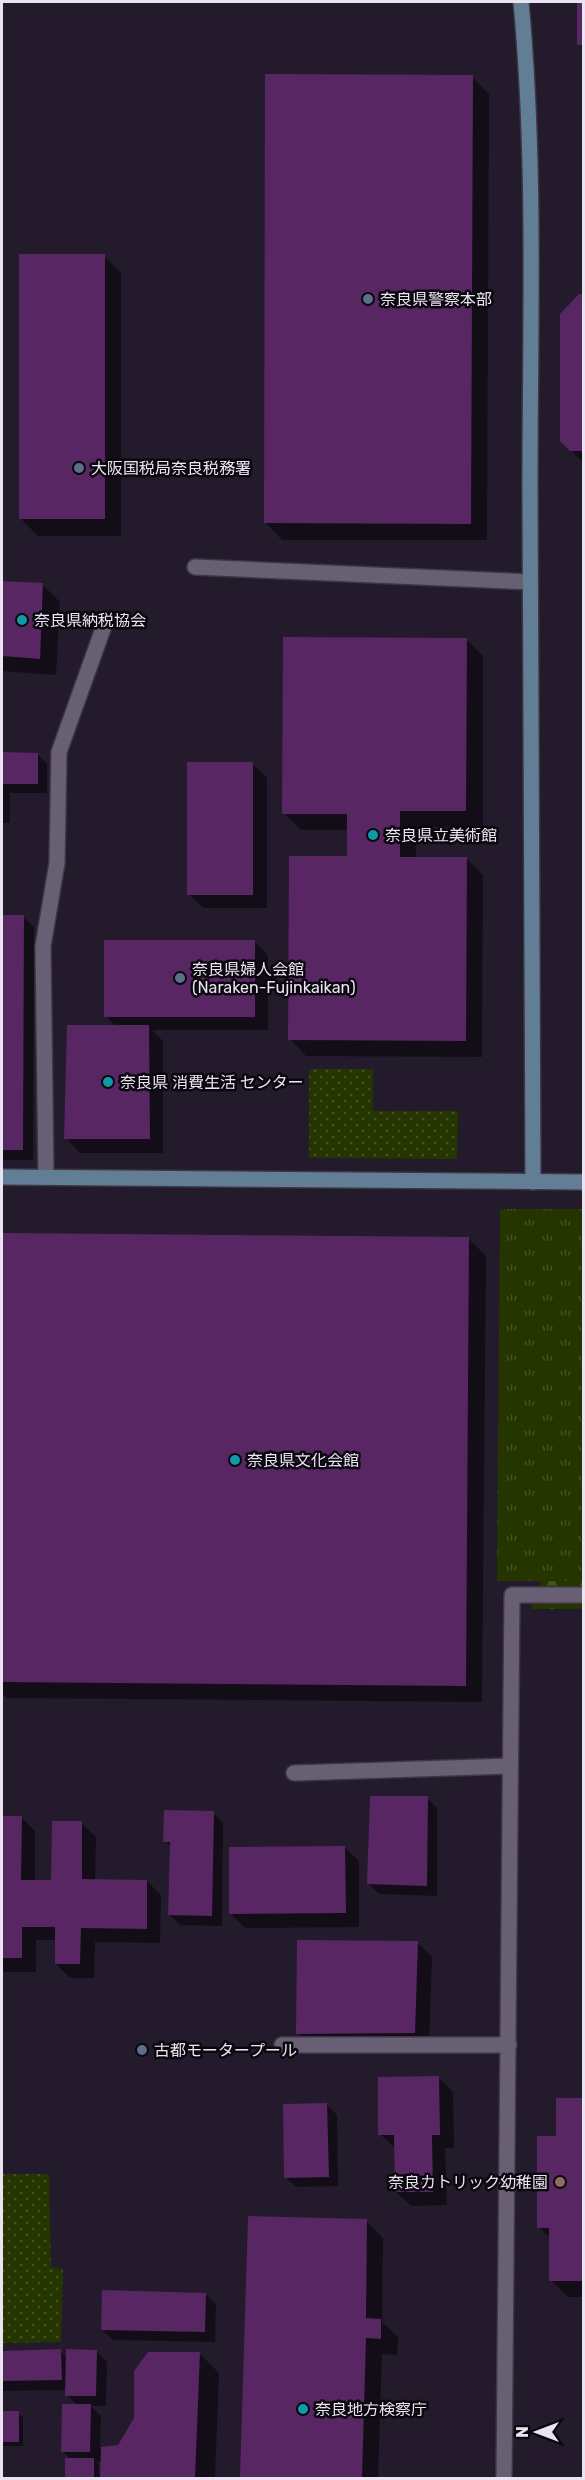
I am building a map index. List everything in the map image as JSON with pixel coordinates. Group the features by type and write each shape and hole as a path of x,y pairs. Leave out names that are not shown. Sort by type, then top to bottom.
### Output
{"street":[{"path":"521,2 529,92 531,168 530,582 533,1182"},
{"path":"195,567 530,582"},
{"path":"46,1177 43,946 57,863 59,752 104,626"},
{"path":"2,1177 584,1182"},
{"path":"504,2478 512,1595 584,1595"},
{"path":"294,1773 510,1766"},
{"path":"282,2045 509,2045"}],"green space":[{"path":"309,1069 373,1069 373,1111 458,1111 457,1159 309,1158"},
{"path":"500,1209 583,1209 583,1581 497,1581"},
{"path":"583,1522 583,1609 531,1609 548,1561"},
{"path":"2,2174 49,2174 51,2267 63,2269 61,2342 2,2343"}],"building":[{"path":"577,2 584,2 584,45 577,45"},
{"name":"奈良県警察本部","path":"265,74 473,75 471,524 264,523"},
{"path":"19,254 105,254 105,519 19,519"},
{"path":"579,294 584,294 584,451 570,451 560,441 560,314"},
{"name":"奈良県納税協会","path":"2,581 43,583 40,659 2,656"},
{"name":"奈良県立美術館","path":"283,637 467,638 466,811 400,811 400,857 467,857 466,1041 288,1040 289,856 347,856 347,814 282,814"},
{"path":"2,752 38,753 38,784 2,784"},
{"path":"187,762 253,762 253,895 187,895"},
{"path":"2,915 24,915 23,1150 2,1150"},
{"name":"奈良県婦人会館 (Naraken-Fujinkaikan)","path":"104,940 255,940 255,1017 104,1017"},
{"name":"奈良県 消費生活 センター","path":"67,1025 149,1025 150,1139 64,1139"},
{"name":"奈良県文化会館","path":"2,1233 469,1237 466,1686 2,1682"},
{"path":"370,1796 428,1796 427,1886 367,1884"},
{"path":"164,1810 214,1811 212,1916 168,1915 170,1842 163,1842"},
{"path":"2,1816 22,1816 21,1880 51,1880 52,1821 82,1821 82,1879 147,1880 147,1929 81,1928 80,1964 55,1964 55,1927 22,1927 22,1958 2,1958"},
{"path":"345,1846 346,1913 229,1914 229,1847"},
{"path":"297,1940 418,1941 415,2033 296,2034"},
{"path":"439,2076 440,2135 432,2135 433,2192 395,2192 394,2135 378,2135 378,2077"},
{"name":"奈良カトリック幼稚園","path":"556,2098 584,2098 584,2281 549,2281 549,2228 537,2228 537,2136 556,2136"},
{"path":"327,2103 329,2177 284,2178 283,2104"},
{"name":"奈良地方検察庁","path":"248,2216 367,2219 366,2318 381,2319 381,2339 366,2338 362,2478 240,2478"},
{"path":"102,2290 206,2293 205,2332 101,2330"},
{"path":"61,2349 62,2380 2,2381 2,2351"},
{"path":"66,2349 97,2350 96,2396 65,2396"},
{"path":"148,2352 200,2352 195,2478 100,2478 101,2447 118,2445 134,2418 134,2371"},
{"path":"62,2404 91,2404 90,2452 61,2452"},
{"path":"2,2411 19,2411 19,2442 2,2442"},
{"path":"65,2458 94,2458 94,2478 65,2478"}],"place":[{"name":"奈良県警察本部","path":"368,299"},
{"name":"大阪国税局奈良税務署","path":"79,468"},
{"name":"奈良県納税協会","path":"22,620"},
{"name":"奈良県立美術館","path":"373,835"},
{"name":"奈良県婦人会館 (Naraken-Fujinkaikan)","path":"180,978"},
{"name":"奈良県 消費生活 センター","path":"108,1082"},
{"name":"奈良県文化会館","path":"235,1460"},
{"name":"古都モータープール","path":"142,2050"},
{"name":"奈良カトリック幼稚園","path":"560,2182"},
{"name":"奈良地方検察庁","path":"303,2409"}]}
